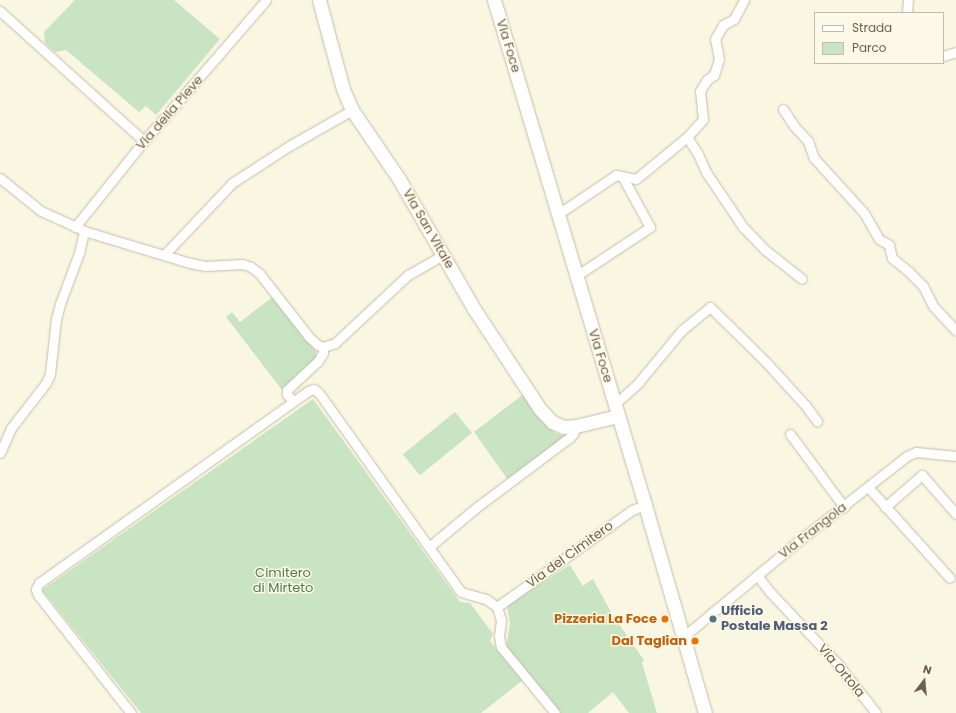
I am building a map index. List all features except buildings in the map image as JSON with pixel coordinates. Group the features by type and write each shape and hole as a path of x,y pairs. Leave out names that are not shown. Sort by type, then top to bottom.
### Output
{"main road":[{"name":"Via San Vitale","path":"319,0 343,89 352,110 399,179 426,223 474,309 540,409 552,422 564,427 576,426 616,410"},
{"name":"Via Foce","path":"494,0 645,505 682,638 705,713"}],"street":[{"name":"Via della Pieve","path":"75,227 144,141 266,0"},
{"path":"558,214 616,175 636,179 687,137 703,119 700,91 707,80 714,76 718,60 715,39 723,25 734,19 744,0"},
{"path":"907,12 908,0"},
{"path":"0,11 144,141"},
{"path":"944,56 956,52"},
{"path":"783,109 794,126 808,141 814,158 864,213 879,239 889,245 892,258 923,286 933,306 956,331"},
{"path":"164,255 232,183 289,146 352,110"},
{"path":"687,137 698,154 706,172 743,227 764,249 802,279"},
{"path":"576,276 650,227 622,176"},
{"path":"0,178 41,211 84,231 206,266 242,264 251,267 259,273 309,337 318,345 324,347 335,343 408,275 443,255"},
{"path":"0,453 11,428 46,383 50,374 56,320 60,304 79,252 84,231"},
{"path":"616,410 682,330 710,307 765,361 806,406 817,422"},
{"path":"293,402 287,394 287,390 318,361 323,353 324,347"},
{"path":"131,713 38,595 36,589 39,583 308,391 314,390 319,393 460,592 468,596 486,599 497,607 501,620 499,636 502,647 555,713"},
{"path":"429,547 476,507 569,438 573,434 576,426"},
{"path":"790,434 844,507"},
{"name":"Via Frangola","path":"682,638 757,575 907,456 916,452 956,456"},
{"path":"885,507 922,475 956,514"},
{"path":"868,487 950,578"},
{"name":"Via del Cimitero","path":"497,607 632,510 645,505"},
{"name":"Via Ortola","path":"757,575 770,592 837,663 876,713"}],"green space":[{"path":"75,0 174,0 220,39 156,115 146,106 139,112 66,50 55,52 45,43 44,32"},
{"path":"274,296 316,352 316,358 313,363 282,390 226,317 232,312 240,322"},
{"path":"525,393 546,424 555,433 565,436 508,480 474,432"},
{"name":"Cimitero di Mirteto","path":"313,399 460,602 470,603 493,634 490,641 523,680 481,713 141,713 42,590"},
{"path":"455,412 472,433 420,475 403,454"},
{"path":"570,565 583,586 593,579 612,614 644,660 642,663 657,713 629,713 613,692 588,713 560,713 506,648 510,624 507,605"}],"place":[{"name":"Pizzeria La Foce","path":"665,619"},
{"name":"Ufficio Postale Massa 2","path":"713,619"},
{"name":"Dal Taglian","path":"695,641"}]}
